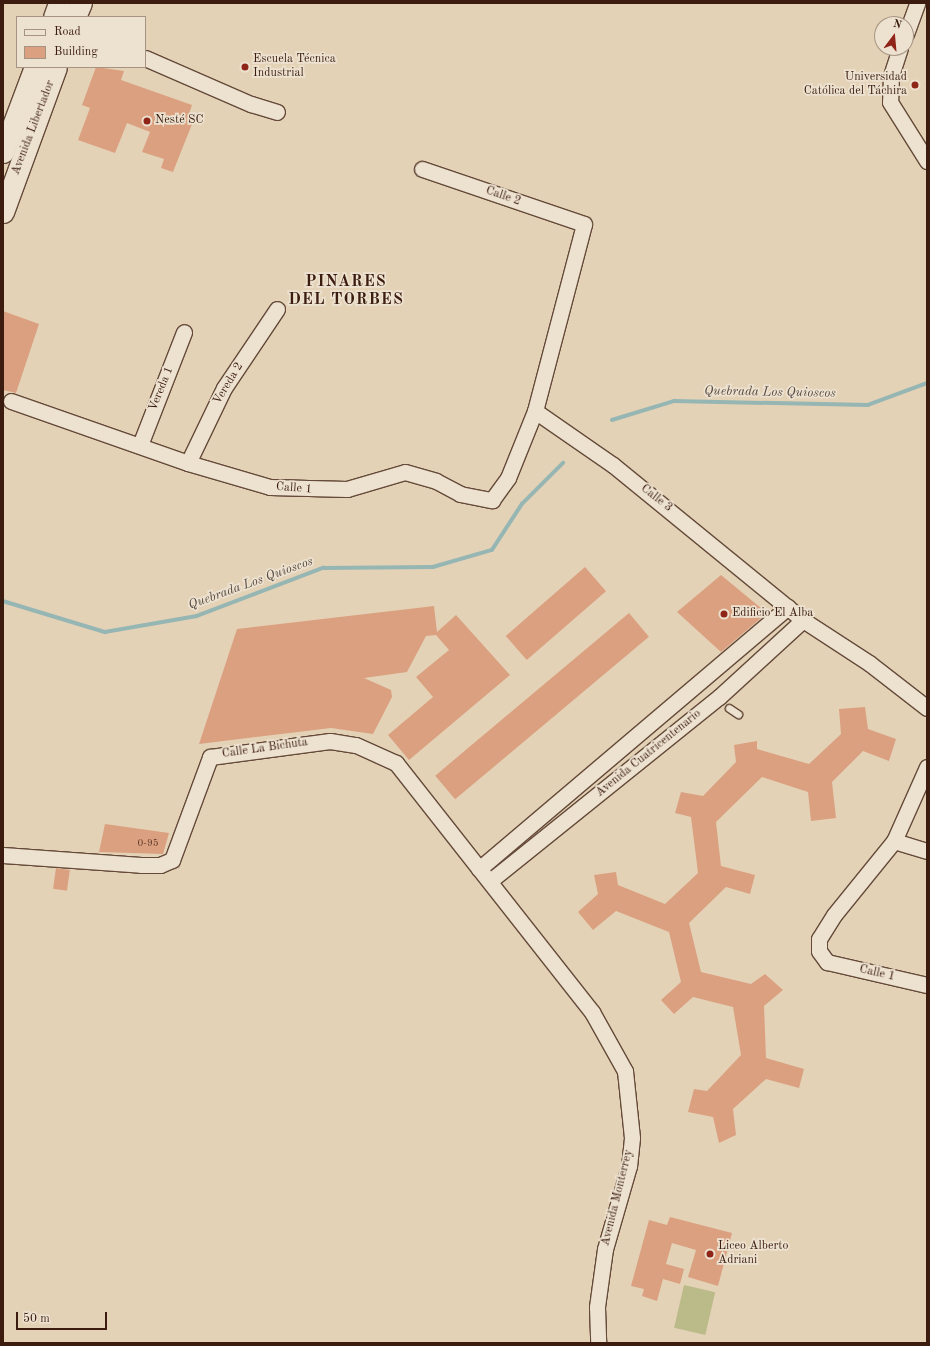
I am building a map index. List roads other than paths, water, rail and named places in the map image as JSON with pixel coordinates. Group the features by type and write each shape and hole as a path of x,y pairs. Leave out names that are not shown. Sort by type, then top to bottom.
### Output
{"main road":[{"path":"54,16 59,3"},
{"path":"75,16 80,3"},
{"name":"Avenida Libertador","path":"3,152 35,68"},
{"name":"Avenida Libertador","path":"3,212 56,68"}],"street":[{"path":"912,16 917,3"},
{"path":"898,56 890,82 890,102 927,160"},
{"path":"146,58 251,104 277,112"},
{"name":"Calle 2","path":"422,169 584,224 534,411"},
{"name":"Vereda 2","path":"188,463 224,388 277,309"},
{"name":"Vereda 1","path":"140,445 184,332"},
{"name":"Calle 1","path":"7,400 140,445 188,463 270,487 307,491 347,490 405,472 436,481 460,494 492,500 508,478 534,411"},
{"name":"Calle 3","path":"534,411 613,466 803,620 869,663 927,708"},
{"name":"Avenida Cuatricentenario","path":"479,869 788,607"},
{"name":"Avenida Cuatricentenario","path":"490,882 719,697 803,620"},
{"name":"Calle La Bichuta","path":"3,855 160,865 172,860 210,757 330,741 356,745 396,763 490,882"},
{"path":"927,767 894,841 927,851"},
{"name":"Calle 1","path":"894,841 824,929 819,951 827,962 927,985"},
{"name":"Avenida Monterrey","path":"490,882 592,1012 625,1071 632,1138 629,1166 605,1249 597,1306 598,1343"}],"lane":[{"path":"729,708 738,714"}],"waterway":[{"name":"Quebrada Los Quioscos","path":"612,420 674,401 868,405 927,383"},
{"name":"Quebrada Los Quioscos","path":"3,601 105,632 197,616 323,568 433,567 492,550 522,504 563,463"}],"place":[{"name":"Escuela Técnica Industrial","path":"245,67"},
{"name":"Universidad Católica del Táchira","path":"915,85"},
{"name":"Nesté SC","path":"147,121"},
{"name":"Edificio El Alba","path":"724,614"},
{"name":"Liceo Alberto Adriani","path":"710,1254"}],"district":[{"name":"PINARES DEL TORBES","path":"346,291"}]}
